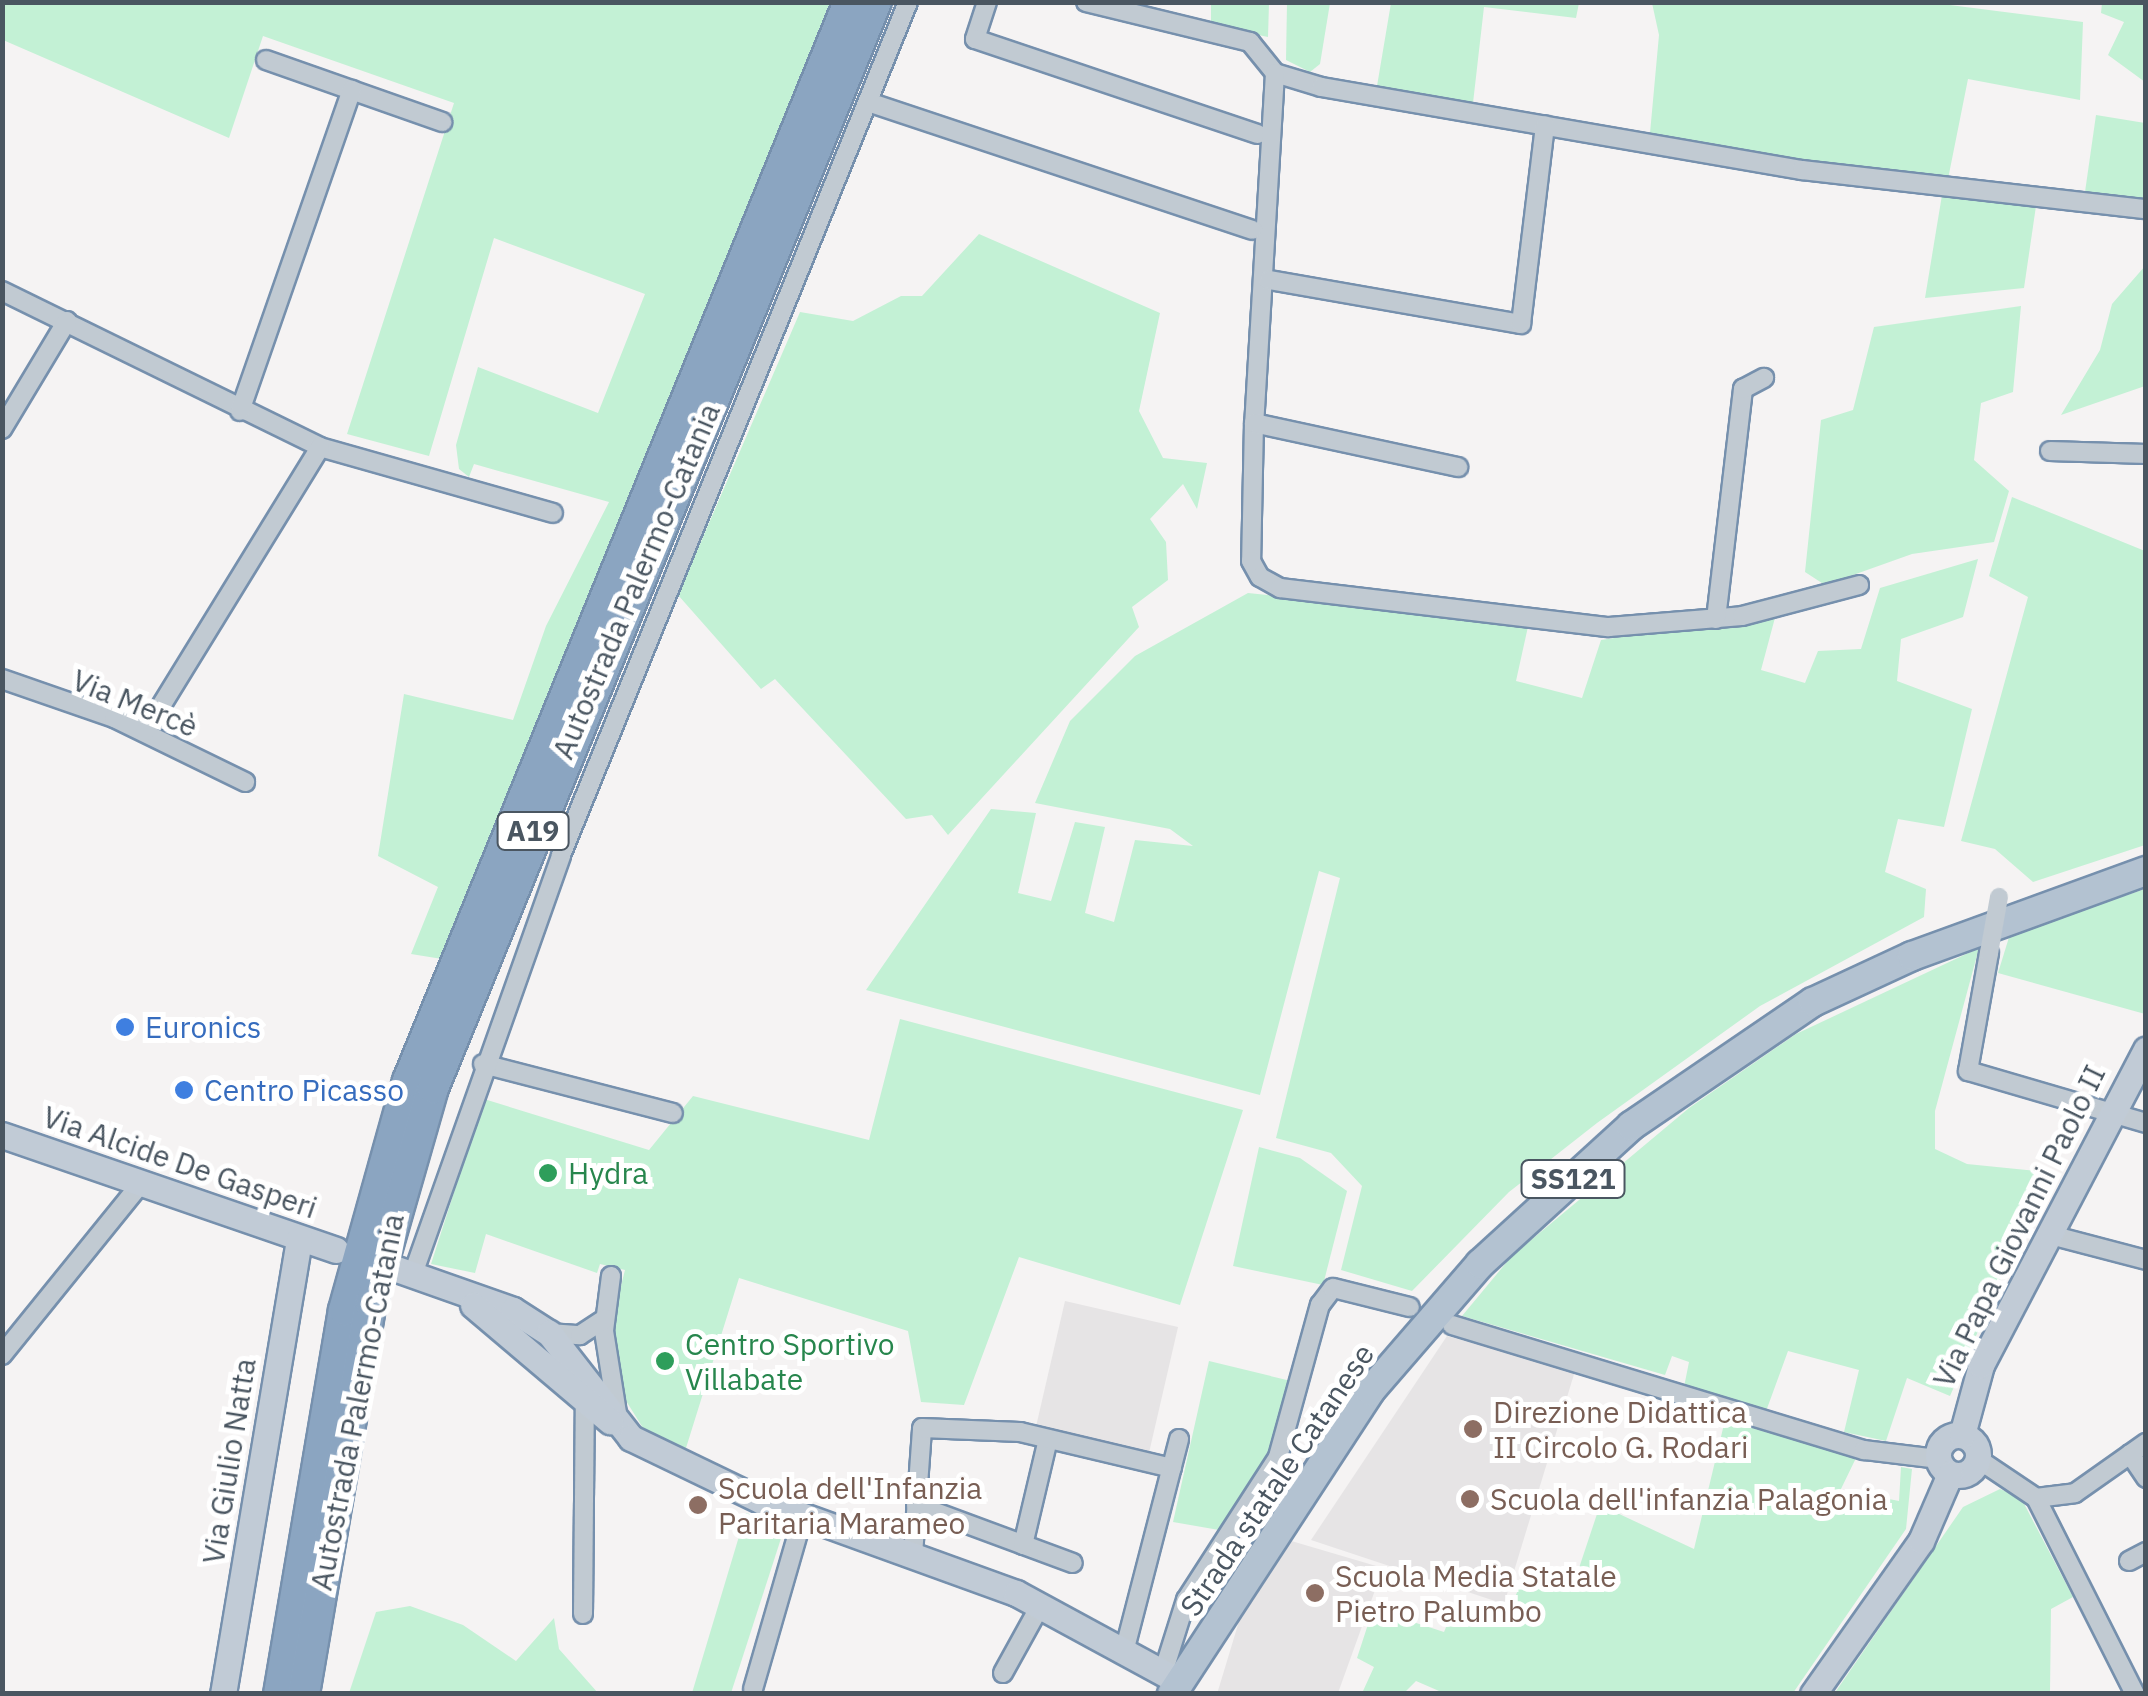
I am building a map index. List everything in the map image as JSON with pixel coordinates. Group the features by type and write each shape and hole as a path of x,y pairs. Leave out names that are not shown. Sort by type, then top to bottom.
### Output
{"highway":[{"name":"Autostrada Palermo-Catania","path":"279,1694 344,1310 408,1081 850,2"},
{"name":"Autostrada Palermo-Catania","path":"304,1694 371,1304 413,1144 480,959 876,2"}],"main road":[{"name":"Strada statale Catanese","path":"1177,1685 1370,1391 1480,1264 1632,1126 1814,1002 1912,956 2146,871"}],"street":[{"path":"614,1418 540,1341 413,1274 483,1064 908,2"},
{"path":"986,2 975,39 1257,134"},
{"path":"1086,2 1250,42 1275,73 1802,170 2146,209"},
{"path":"266,60 442,122"},
{"path":"1275,73 1269,280 1254,423 1251,560 1280,588 1609,627 1716,619 1859,586"},
{"path":"240,411 352,90"},
{"path":"868,102 1252,230"},
{"path":"1269,280 1521,324 1546,125"},
{"path":"2,290 240,411 320,447 553,513"},
{"path":"2,429 66,321"},
{"path":"1716,619 1743,390 1764,378"},
{"path":"1254,423 1458,467"},
{"path":"145,732 320,447"},
{"path":"2050,451 2146,454"},
{"path":"2,704 6,681"},
{"name":"Via Mercè","path":"6,681 145,732 244,782"},
{"path":"1999,897 1968,1071 2146,1123"},
{"name":"Via Papa Giovanni Paolo II","path":"1962,1435 1981,1365 2108,1113 2146,1050"},
{"path":"483,1064 673,1114"},
{"name":"Via Alcide De Gasperi","path":"2,1135 336,1250"},
{"path":"2,1355 143,1181"},
{"path":"2047,1234 2146,1260"},
{"name":"Via Giulio Natta","path":"224,1694 299,1238"},
{"path":"611,1276 605,1319 614,1418"},
{"path":"585,1400 804,1516 1040,1606 1177,1685 1186,1600 1278,1457 1320,1305 1333,1288 1410,1307"},
{"path":"540,1341 580,1335 605,1319"},
{"path":"1452,1325 1864,1450 1969,1473 1978,1458"},
{"path":"573,1373 585,1400 583,1614"},
{"path":"914,1555 922,1428 1048,1439 1172,1468"},
{"path":"1813,1694 1921,1541 1944,1466 1944,1440 1962,1435 1978,1458 2036,1498 2136,1694"},
{"path":"1023,1544 1048,1439"},
{"path":"1124,1652 1179,1440"},
{"path":"2036,1498 2075,1493 2138,1448 2146,1478"},
{"path":"916,1505 1073,1563"},
{"path":"753,1689 804,1516"},
{"path":"1003,1674 1040,1606"}],"shaded area":[{"path":"1065,1301 1178,1327 1149,1453 1036,1427"},
{"name":"Direzione Didattica II Circolo G. Rodari","path":"1447,1336 1575,1371 1504,1604 1311,1540"},
{"name":"Scuola Media Statale Pietro Palumbo","path":"1288,1540 1383,1568 1338,1693 1217,1694 1240,1618"}],"green space":[{"path":"3,2 833,3 442,959 411,954 438,887 378,856 404,694 513,720 546,626 609,502 474,464 469,477 459,469 456,445 478,367 598,413 645,294 494,238 429,456 347,434 454,103 263,36 229,138 3,40"},
{"path":"1391,2 1579,3 1576,18 1484,7 1473,103 1377,86"},
{"path":"1211,3 1269,3 1268,37 1211,25"},
{"path":"1287,3 1330,3 1320,64 1310,72 1286,60"},
{"path":"1652,3 1934,3 2083,22 2080,100 1968,79 1948,179 1696,145 1650,133 1659,35"},
{"path":"2102,3 2145,3 2145,82 2108,55 2124,22 2101,13"},
{"path":"2096,115 2145,123 2145,200 2085,192"},
{"path":"1942,195 2036,206 2024,288 1925,298"},
{"path":"979,234 1160,313 1139,411 1163,458 1207,463 1197,509 1183,484 1150,519 1166,542 1168,580 1132,607 1139,627 948,835 932,815 906,819 775,679 761,689 678,595 800,312 853,321 901,296 922,296"},
{"path":"2145,266 2145,386 2061,415 2100,350 2112,304"},
{"path":"2021,306 2013,392 1981,403 1974,460 2009,491 1994,542 1912,554 1825,585 1805,572 1821,420 1853,410 1874,327"},
{"path":"2012,497 2145,551 2145,845 2033,882 1995,849 1961,841 2028,597 1989,576"},
{"path":"1978,559 1963,617 1901,639 1897,681 1972,709 1944,827 1898,819 1885,872 1926,889 1924,917 1760,1006 1597,1123 1509,1192 1412,1291 1341,1270 1362,1186 1331,1153 1276,1138 1340,878 1319,871 1260,1095 866,990 991,809 1036,813 1018,893 1051,901 1075,822 1105,827 1085,913 1114,922 1135,840 1193,846 1170,829 1035,803 1070,721 1135,656 1248,593 1529,622 1516,681 1582,698 1601,640 1776,614 1761,670 1805,683 1818,651 1861,649 1880,588"},
{"path":"2145,889 2145,1014 1998,973 2010,934"},
{"path":"1979,948 1935,1111 1935,1149 1967,1164 2047,1172 1950,1396 1907,1378 1886,1441 1844,1432 1859,1370 1788,1351 1765,1414 1683,1392 1689,1362 1672,1356 1665,1375 1462,1316 1511,1257 1689,1108 1796,1034"},
{"path":"900,1019 1243,1110 1180,1305 1019,1257 964,1405 921,1402 908,1331 739,1278 686,1448 648,1436 623,1396 611,1325 625,1270 600,1264 597,1273 486,1234 475,1273 431,1264 484,1099 649,1150 693,1096 869,1140"},
{"path":"1259,1147 1300,1158 1347,1191 1323,1285 1233,1266"},
{"path":"1209,1361 1291,1381 1278,1438 1219,1530 1173,1522"},
{"path":"1725,1420 1856,1458 1840,1491 1854,1499 1849,1513 1870,1515 1879,1497 1899,1501 1901,1467 1912,1469 1906,1529 1793,1693 1446,1694 1416,1681 1404,1693 1363,1691 1374,1667 1357,1658 1373,1609 1444,1632 1456,1603 1504,1623 1521,1583 1574,1583 1600,1505 1694,1549"},
{"path":"2000,1489 2021,1498 2073,1597 2051,1609 2050,1693 1834,1694 1963,1507"},
{"path":"746,1513 785,1526 731,1693 692,1693"},
{"path":"410,1606 463,1625 516,1661 554,1618 559,1649 598,1693 349,1693 376,1612"}],"place":[{"name":"Euronics","path":"125,1027"},
{"name":"Centro Picasso","path":"184,1090"},
{"name":"Hydra","path":"548,1173"},
{"name":"Centro Sportivo Villabate","path":"665,1361"},
{"name":"Direzione Didattica II Circolo G. Rodari","path":"1473,1429"},
{"name":"Scuola dell'infanzia Palagonia","path":"1470,1499"},
{"name":"Scuola dell'Infanzia Paritaria Marameo","path":"698,1505"},
{"name":"Scuola Media Statale Pietro Palumbo","path":"1315,1593"}]}
